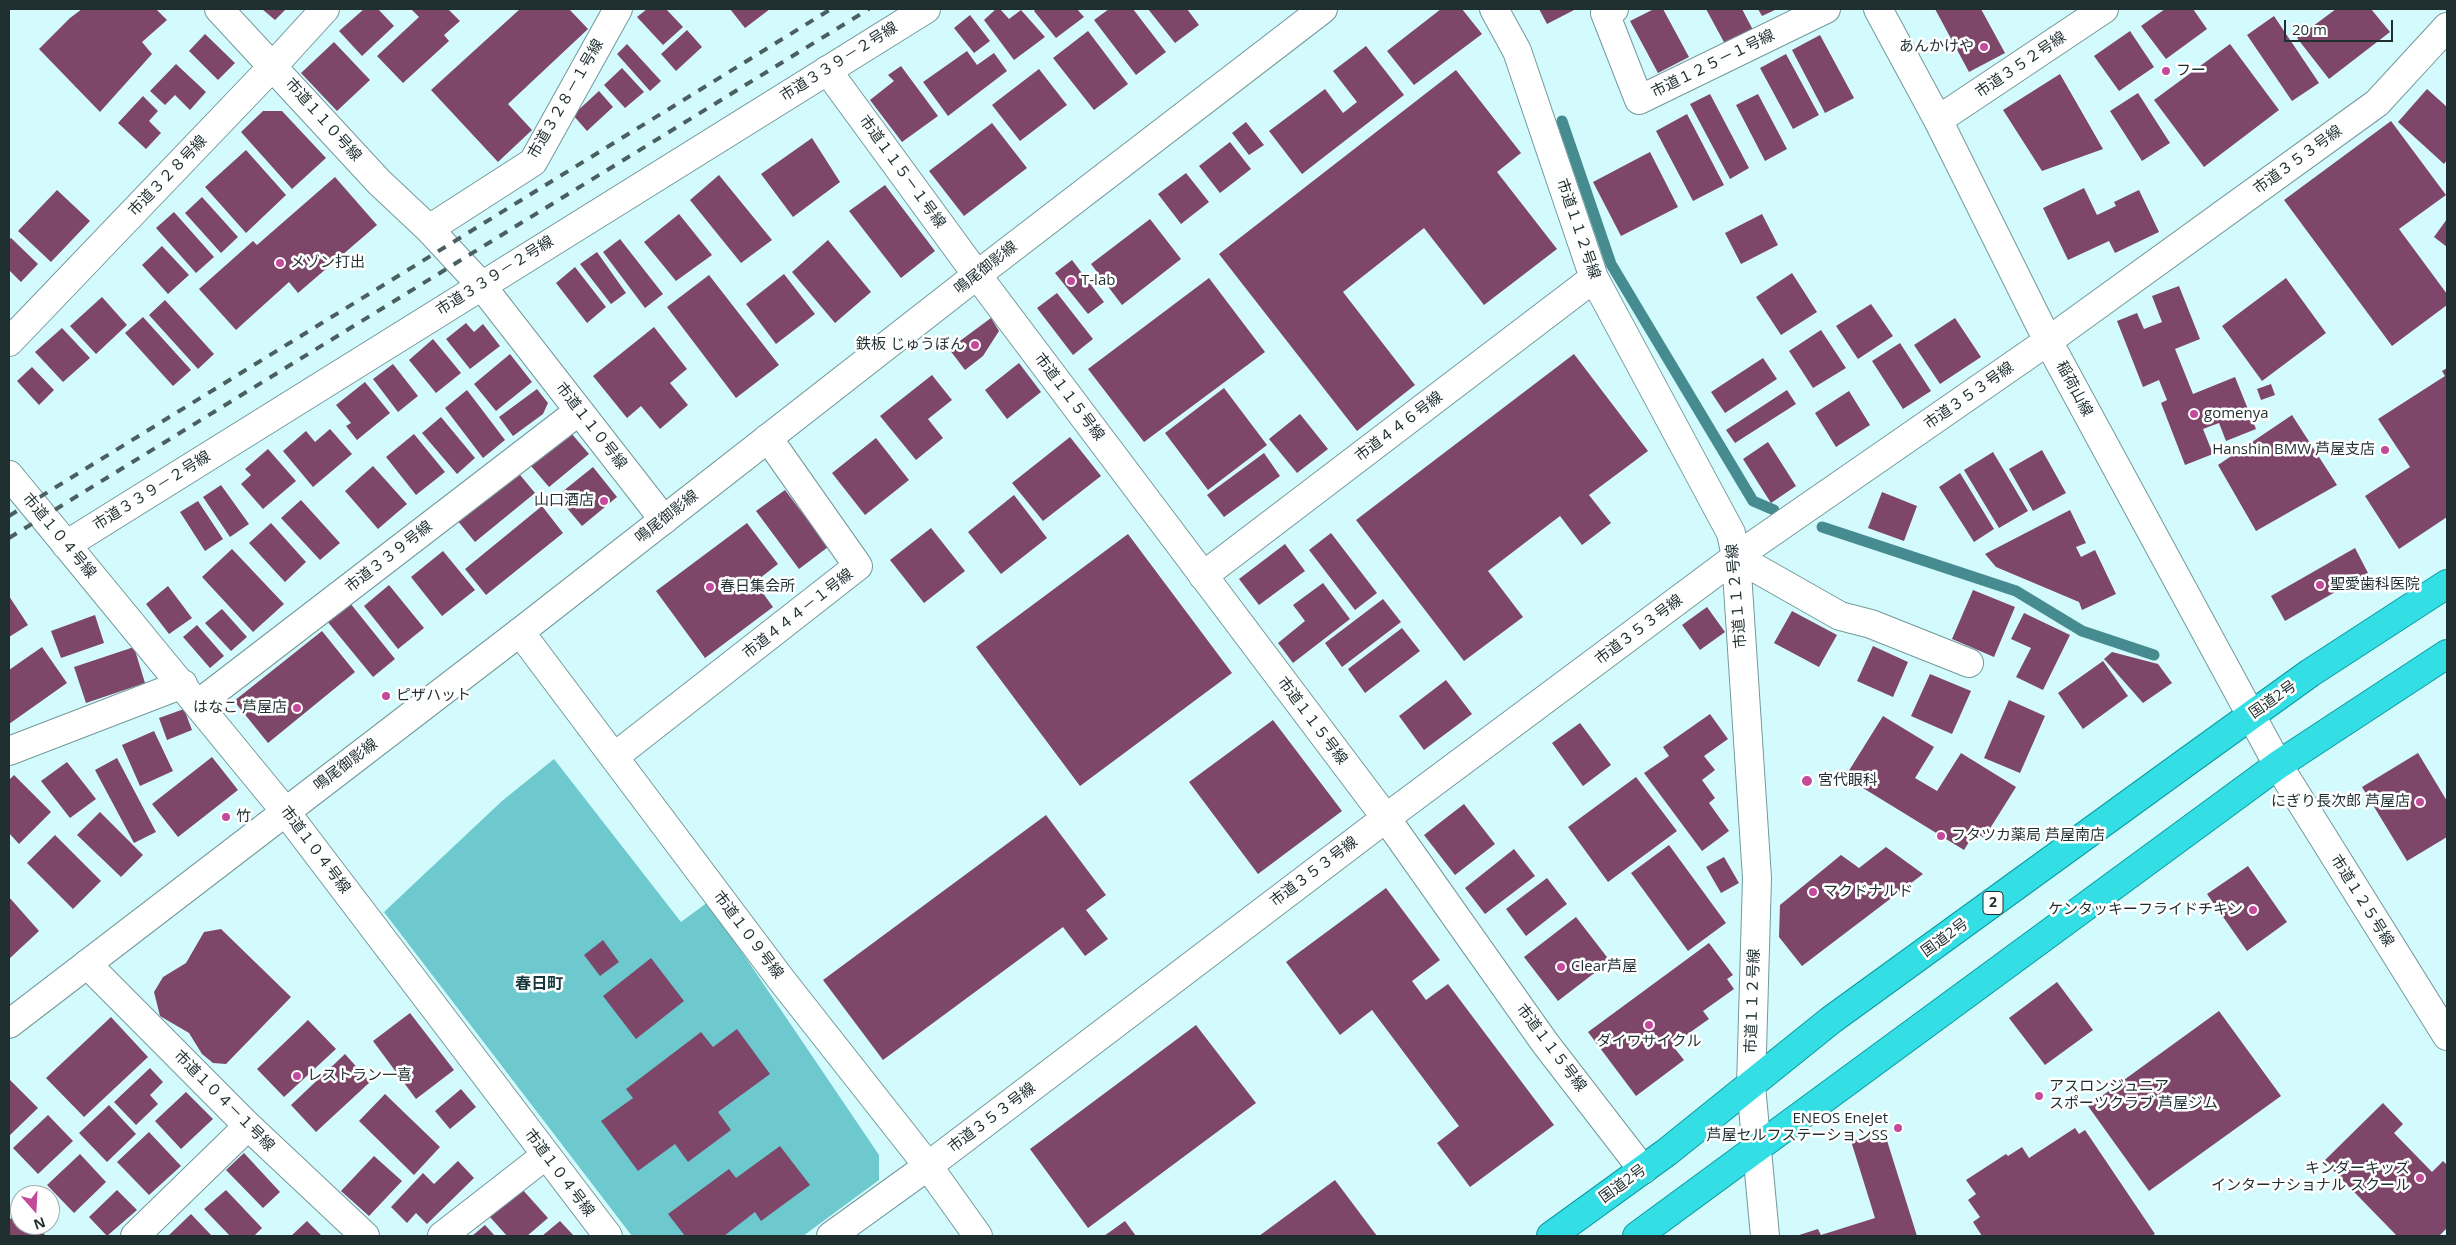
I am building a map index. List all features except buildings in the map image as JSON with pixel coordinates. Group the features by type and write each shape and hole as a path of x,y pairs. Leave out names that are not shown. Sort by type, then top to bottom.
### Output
{"highway":[{"name":"国道2号","path":"1551,1236 1643,1170 1751,1086 1831,1020 2310,673 2447,584"},
{"path":"1637,1236 2278,765 2447,654"}],"street":[{"name":"市道１１０号線","path":"219,9 379,182 429,229 480,285 664,520"},
{"name":"市道３２８号線","path":"9,342 273,66 325,9"},
{"name":"市道３２８－１号線","path":"429,229 533,162 618,9"},
{"name":"市道３３９－２号線","path":"66,545 480,285 926,9"},
{"name":"鳴尾御影線","path":"9,1024 520,632 977,275 1323,9"},
{"name":"市道１１２号線","path":"1494,9 1517,51 1594,278 1731,533 1736,557 1757,878 1751,1086 1765,1236"},
{"name":"市道１２５－１号線","path":"1614,9 1606,13 1638,100 1826,9"},
{"name":"稲荷山線","path":"1878,9 1938,120 2048,341 2278,765"},
{"name":"市道３５２号線","path":"1938,120 2104,9"},
{"name":"市道３５３号線","path":"831,1236 928,1166 1386,818 1736,557 2048,341 2377,102 2447,27"},
{"name":"市道１１５－１号線","path":"827,70 977,275"},
{"name":"市道１１５号線","path":"977,275 1386,818 1545,1043 1643,1170"},
{"name":"市道４４６号線","path":"1204,576 1594,278"},
{"name":"市道３３９号線","path":"9,751 190,694 579,411"},
{"name":"市道４４４－１号線","path":"614,758 858,566 768,438"},
{"name":"市道１０４号線","path":"9,475 285,811 608,1236"},
{"path":"1736,557 1840,616 1870,624 1969,663"},
{"name":"市道１０９号線","path":"520,632 780,978 928,1166 978,1236"},
{"name":"市道１２５号線","path":"2278,765 2447,1036"},
{"name":"市道１０４－１号線","path":"87,964 248,1126 365,1236"},
{"path":"135,1236 248,1126"},
{"path":"442,1236 546,1155"}],"shaded area":[{"path":"554,759 681,922 708,902 879,1155 879,1180 803,1236 632,1236 384,912 502,801"}],"waterway":[{"path":"1562,121 1611,264 1753,501 1774,510"},
{"path":"1822,527 2016,591 2082,631 2154,655"}],"railway":[{"path":"9,516 831,9"},
{"path":"9,538 869,9"}],"place":[{"name":"あんかけや","path":"1984,47"},
{"name":"フー","path":"2166,71"},
{"name":"メゾン打出","path":"280,263"},
{"name":"T-lab","path":"1071,281"},
{"name":"鉄板 じゅうぼん","path":"975,345"},
{"name":"gomenya","path":"2194,414"},
{"name":"Hanshin BMW 芦屋支店","path":"2385,450"},
{"name":"山口酒店","path":"604,501"},
{"name":"聖愛歯科医院","path":"2320,585"},
{"name":"春日集会所","path":"710,587"},
{"name":"ピザハット","path":"386,696"},
{"name":"はなこ 芦屋店","path":"297,708"},
{"name":"宮代眼科","path":"1807,781"},
{"name":"にぎり長次郎 芦屋店","path":"2420,802"},
{"name":"竹","path":"226,817"},
{"name":"フタツカ薬局 芦屋南店","path":"1941,836"},
{"name":"マクドナルド","path":"1813,892"},
{"name":"ケンタッキーフライドチキン","path":"2253,910"},
{"name":"Clear芦屋","path":"1561,967"},
{"name":"ダイワサイクル","path":"1649,1025"},
{"name":"レストラン一喜","path":"297,1076"},
{"name":"アスロンジュニア スポーツクラブ 芦屋ジム","path":"2039,1096"},
{"name":"ENEOS EneJet 芦屋セルフステーションSS","path":"1898,1128"},
{"name":"キンダーキッズ インターナショナル スクール","path":"2420,1178"}],"district":[{"name":"春日町","path":"539,984"}]}
